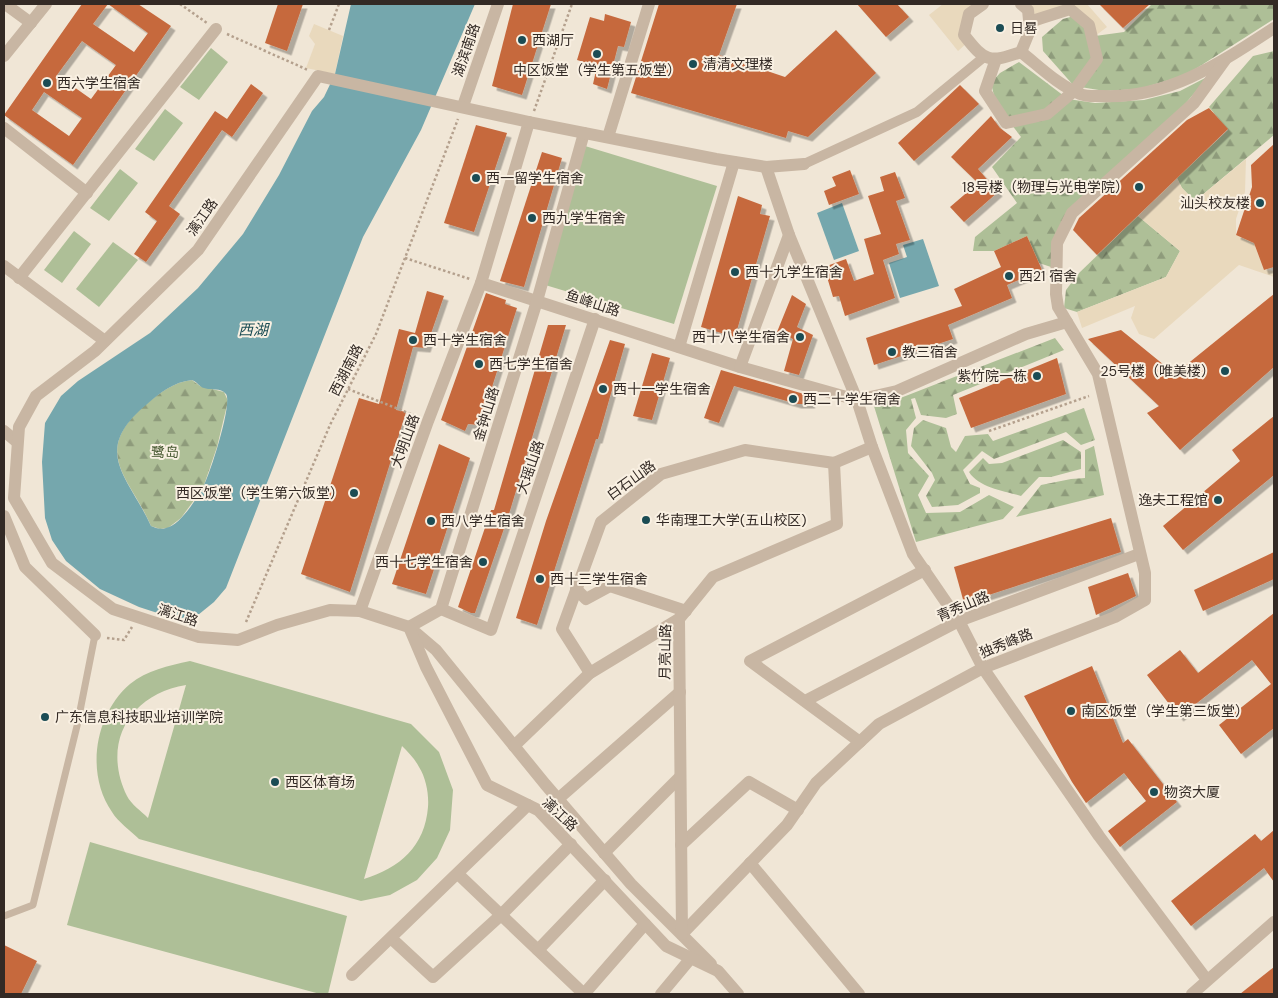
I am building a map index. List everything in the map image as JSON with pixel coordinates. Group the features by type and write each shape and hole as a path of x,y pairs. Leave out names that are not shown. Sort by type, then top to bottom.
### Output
{"street":[{"path":"5,4 31,23"},
{"path":"4,56 46,4"},
{"name":"湖滨南路","path":"463,106 498,4"},
{"path":"608,137 649,4"},
{"path":"983,4 969,14 964,35 990,58"},
{"path":"1021,4 1028,10 1030,30 1021,52"},
{"path":"990,58 985,91 1006,123 1047,114 1074,91 1097,59 1089,25 1070,9 1029,22"},
{"path":"324,77 530,122 766,168 804,164 917,112 990,58 1021,52 1058,81 1082,95 1116,96 1167,88 1225,60 1274,28"},
{"path":"19,278 216,30"},
{"name":"独秀峰路","path":"682,934 787,826 816,783 879,724 983,668 1115,617 1145,600 1145,573 1098,374 1058,307 1056,294 1057,243 1072,213 1194,103 1225,60"},
{"name":"漓江路","path":"324,77 198,250 105,341 36,396 19,427 14,498 52,562 113,609 199,637 238,640 277,625 330,610 360,611 409,628 426,667 487,785 538,810 666,946 718,971 737,994"},
{"path":"481,283 530,122"},
{"path":"4,128 87,192"},
{"name":"金钟山路","path":"441,608 537,301 584,133"},
{"path":"679,346 734,162"},
{"path":"766,168 789,235 857,400 872,447 914,554 959,622 983,668 1099,836 1207,980"},
{"path":"740,366 789,235"},
{"path":"4,266 105,341"},
{"name":"鱼峰山路","path":"481,283 740,366 857,400"},
{"name":"大明山路","path":"360,611 428,421 481,283"},
{"name":"大瑶山路","path":"441,608 491,630 595,320"},
{"path":"857,400 898,391 1026,334 1067,322"},
{"path":"4,431 17,442"},
{"path":"834,464 872,447"},
{"name":"白石山路","path":"590,674 562,629 601,522 661,474 745,450 834,464"},
{"name":"月亮山路","path":"682,934 680,692 682,615 713,577 837,524 834,464"},
{"path":"4,516 25,566 95,635"},
{"name":"青秀山路","path":"805,701 959,622 1139,554"},
{"path":"860,742 750,661 925,570"},
{"path":"576,589 586,599 610,586 682,615"},
{"path":"441,608 409,628 436,650 558,799 631,884 718,971"},
{"path":"514,746 590,674 682,615"},
{"path":"558,799 680,692"},
{"path":"604,853 680,777"},
{"path":"681,846 749,782 798,810"},
{"path":"352,975 392,939 528,805"},
{"path":"392,939 433,977 501,915 571,844"},
{"path":"750,863 860,994"},
{"path":"458,874 584,994 645,924"},
{"path":"538,950 605,880"},
{"path":"1192,994 1274,922"},
{"path":"661,994 691,958"}],"lane":[{"path":"4,916 33,905 77,726 95,635"}],"path":[{"path":"180,4 216,30 324,77"},
{"path":"329,30 338,4"},
{"path":"530,122 572,4"},
{"name":"西湖南路","path":"238,640 330,425 376,334 463,106"},
{"path":"405,258 481,283"},
{"path":"348,389 428,421"},
{"path":"989,431 1102,391"},
{"path":"95,635 124,640"}],"green space":[{"path":"1152,4 1274,4 1274,19 1186,75 1139,89 1105,91 1074,86 1043,51 1042,37 1063,19 1074,16 1095,36 1124,32"},
{"path":"211,48 228,62 199,100 180,87"},
{"path":"1274,51 1274,135 1195,201 1182,188 1177,178 1228,130 1209,107 1253,56"},
{"path":"1019,62 1068,99 1095,103 1144,100 1180,91 1209,76 1167,125 1064,217 1051,267 1039,263 1027,236 994,251 973,251 975,237 1017,203 992,167 1021,137 996,104 991,83 1000,73"},
{"path":"165,109 183,123 154,161 135,149"},
{"path":"585,146 717,186 674,324 542,284"},
{"path":"120,169 138,183 109,221 90,208"},
{"path":"1138,216 1180,251 1166,277 1077,312 1064,308 1066,290 1078,274"},
{"path":"74,231 91,244 62,283 44,270"},
{"path":"113,242 138,260 99,307 76,289"},
{"path":"1055,338 1064,350 953,395 957,414 946,418 921,415 915,398 911,399 916,418 906,430 908,453 929,476 918,495 926,513 960,512 989,495 1014,507 1003,519 916,542 873,403 903,397"},
{"name":"鹭岛","path":"192,380 200,386 224,392 228,401 217,447 203,488 181,518 168,528 160,529 151,526 125,479 117,451 120,437 129,422 161,392 185,381"},
{"path":"1084,408 1095,440 1081,445 1066,432 994,459 982,451 963,470 970,484 980,488 980,493 958,505 932,507 926,496 935,480 932,473 911,446 914,428 923,420 946,428 951,447 956,452 965,436 988,434 993,441"},
{"path":"1063,440 1081,452 1081,469 1051,477 1039,477 1021,496 979,482 969,472 983,458 989,464 1002,463"},
{"path":"1094,446 1104,495 1016,517 1041,485 1085,478 1085,450"},
{"name":"西区体育场","path":"190,661 411,724 439,752 453,790 450,830 437,858 417,880 390,895 361,901 139,839 115,816 104,797 98,780 98,745 102,727 118,697 130,684 151,672","holes":["186,685 148,818 127,796 120,776 117,758 119,740 126,724 136,710 166,690","402,746 416,761 425,781 428,802 426,821 422,833 408,854 389,869 364,879"]},
{"path":"90,842 347,916 328,994 320,994 67,925"}],"shaded area":[{"path":"943,4 983,4 969,14 969,41 958,51 929,15"},
{"path":"1021,4 1087,4 1107,27 1095,36 1074,16 1062,14 1030,30"},
{"path":"314,24 343,36 335,74 306,68 315,44 309,36"},
{"path":"1246,159 1245,192 1236,219 1236,235 1254,243 1264,270 1274,271 1274,277 1239,265 1154,339 1139,334 1131,318 1135,306 1082,328 1077,312 1166,277 1180,251 1138,216 1177,178 1182,188 1195,201"}],"water":[{"name":"西湖","path":"351,4 475,4 421,130 363,237 226,588 214,602 198,615 176,619 139,607 100,589 66,561 52,540 45,518 42,462 45,423 61,396 78,381 150,333 198,288 243,234 279,175 312,111 324,97 335,74","holes":["194,381 202,387 219,390 226,394 226,411 223,425 210,471 199,494 187,512 177,522 162,529 151,526 125,479 119,465 117,451 120,437 129,422 156,396 179,383"]},
{"path":"842,203 859,251 834,260 817,213"},
{"path":"923,239 939,286 900,298 889,263 907,257 903,245"}],"building":[{"name":"西六学生宿舍","path":"82,4 108,4 138,4 171,26 73,165 4,115","holes":["108,4 148,33 134,52 93,24","82,41 116,65 91,99 57,75","44,92 82,118 69,136 32,110"]},
{"path":"278,4 303,4 287,51 265,43"},
{"name":"西湖厅","path":"513,4 551,4 522,95 492,86"},
{"name":"清清文理楼","path":"659,4 737,4 719,55 785,77 836,30 876,73 808,137 788,131 786,138 631,93"},
{"path":"857,4 897,4 909,17 886,37"},
{"path":"1099,4 1150,4 1123,28"},
{"name":"中区饭堂（学生第五饭堂）","path":"605,14 631,22 624,47 618,46 607,89 593,84 597,66 577,60 590,17 604,21"},
{"path":"251,84 263,93 232,137 222,130 169,206 180,214 146,262 134,254 157,221 145,212 215,111 227,119"},
{"path":"960,85 979,104 914,161 898,143"},
{"name":"18号楼（物理与光电学院）","path":"1209,108 1228,129 1097,255 1073,230 1079,218 1187,120"},
{"path":"991,116 1000,128 1012,137 978,169 998,192 964,222 950,207 978,183 951,157"},
{"name":"西一留学生宿舍","path":"476,125 507,133 474,232 444,223"},
{"name":"汕头校友楼","path":"1274,144 1274,267 1264,270 1254,243 1236,235 1252,187 1251,165"},
{"name":"西九学生宿舍","path":"542,152 562,158 524,287 500,281"},
{"path":"850,170 859,194 829,205 824,191 836,186 832,177"},
{"path":"895,172 905,198 896,201 910,240 896,244 899,254 883,260 895,298 845,316 839,296 833,297 824,267 846,259 854,281 874,274 864,239 881,234 868,196 884,191 880,177"},
{"name":"西十九学生宿舍","path":"738,196 762,205 760,214 770,216 735,337 701,327"},
{"path":"1027,236 1042,270 1007,285 1012,298 948,325 953,339 874,365 866,338 962,306 954,289 1001,267 994,251"},
{"name":"西区饭堂（学生第六饭堂）","path":"427,291 444,296 426,348 413,347 396,410 406,412 350,592 301,574 359,398 379,404 399,329 415,333"},
{"name":"西七学生宿舍","path":"486,293 506,300 505,304 517,308 480,425 468,424 465,431 441,420"},
{"name":"25号楼（唯美楼）","path":"1274,294 1274,367 1180,450 1147,413 1159,406 1088,339 1121,330 1175,374"},
{"name":"西十八学生宿舍","path":"792,295 806,304 797,327 813,335 799,375 784,371 793,339 777,332"},
{"path":"548,325 566,325 509,514 475,613 471,613 458,607 491,510 494,510"},
{"path":"610,340 625,344 598,439 596,439 537,625 516,618 546,521"},
{"path":"652,353 670,358 652,420 633,416"},
{"name":"紫竹院一栋","path":"1057,358 1066,394 971,428 959,398"},
{"name":"西二十学生宿舍","path":"721,370 804,394 811,404 797,404 734,386 719,423 704,418"},
{"name":"逸夫工程馆","path":"1274,416 1274,475 1183,550 1163,526 1240,461 1232,450"},
{"name":"西八学生宿舍","path":"439,444 470,458 426,594 392,584"},
{"path":"1111,518 1121,552 964,603 954,567"},
{"path":"1274,552 1274,579 1203,611 1194,590"},
{"path":"1128,573 1136,596 1096,615 1088,587"},
{"path":"1274,613 1274,728 1241,754 1219,725 1271,684 1252,660 1179,717 1147,675 1180,650 1198,673"},
{"path":"1092,666 1123,743 1128,739 1177,802 1120,847 1108,831 1146,801 1124,773 1086,803 1072,782 1024,696"},
{"path":"1274,830 1274,882 1264,868 1191,926 1171,901 1255,834 1261,841"},
{"path":"4,945 37,961 21,994 4,994"},
{"path":"1274,967 1274,994 1240,994"}],"place":[{"name":"日晷","path":"1000,28"},
{"name":"西湖厅","path":"522,40"},
{"name":"中区饭堂（学生第五饭堂）","path":"597,54"},
{"name":"清清文理楼","path":"693,64"},
{"name":"西六学生宿舍","path":"47,83"},
{"name":"西一留学生宿舍","path":"476,178"},
{"name":"18号楼（物理与光电学院）","path":"1139,187"},
{"name":"汕头校友楼","path":"1260,203"},
{"name":"西九学生宿舍","path":"532,218"},
{"name":"西十九学生宿舍","path":"735,272"},
{"name":"西21 宿舍","path":"1009,276"},
{"name":"西十八学生宿舍","path":"800,337"},
{"name":"西十学生宿舍","path":"413,340"},
{"name":"教三宿舍","path":"892,352"},
{"name":"西七学生宿舍","path":"479,364"},
{"name":"25号楼（唯美楼）","path":"1225,371"},
{"name":"紫竹院一栋","path":"1037,376"},
{"name":"西十一学生宿舍","path":"603,389"},
{"name":"西二十学生宿舍","path":"793,399"},
{"name":"西区饭堂（学生第六饭堂）","path":"354,493"},
{"name":"逸夫工程馆","path":"1218,500"},
{"name":"华南理工大学(五山校区)","path":"646,520"},
{"name":"西八学生宿舍","path":"431,521"},
{"name":"西十七学生宿舍","path":"483,562"},
{"name":"西十三学生宿舍","path":"540,579"},
{"name":"南区饭堂（学生第三饭堂）","path":"1071,711"},
{"name":"广东信息科技职业培训学院","path":"45,717"},
{"name":"西区体育场","path":"275,782"},
{"name":"物资大厦","path":"1154,792"}]}
